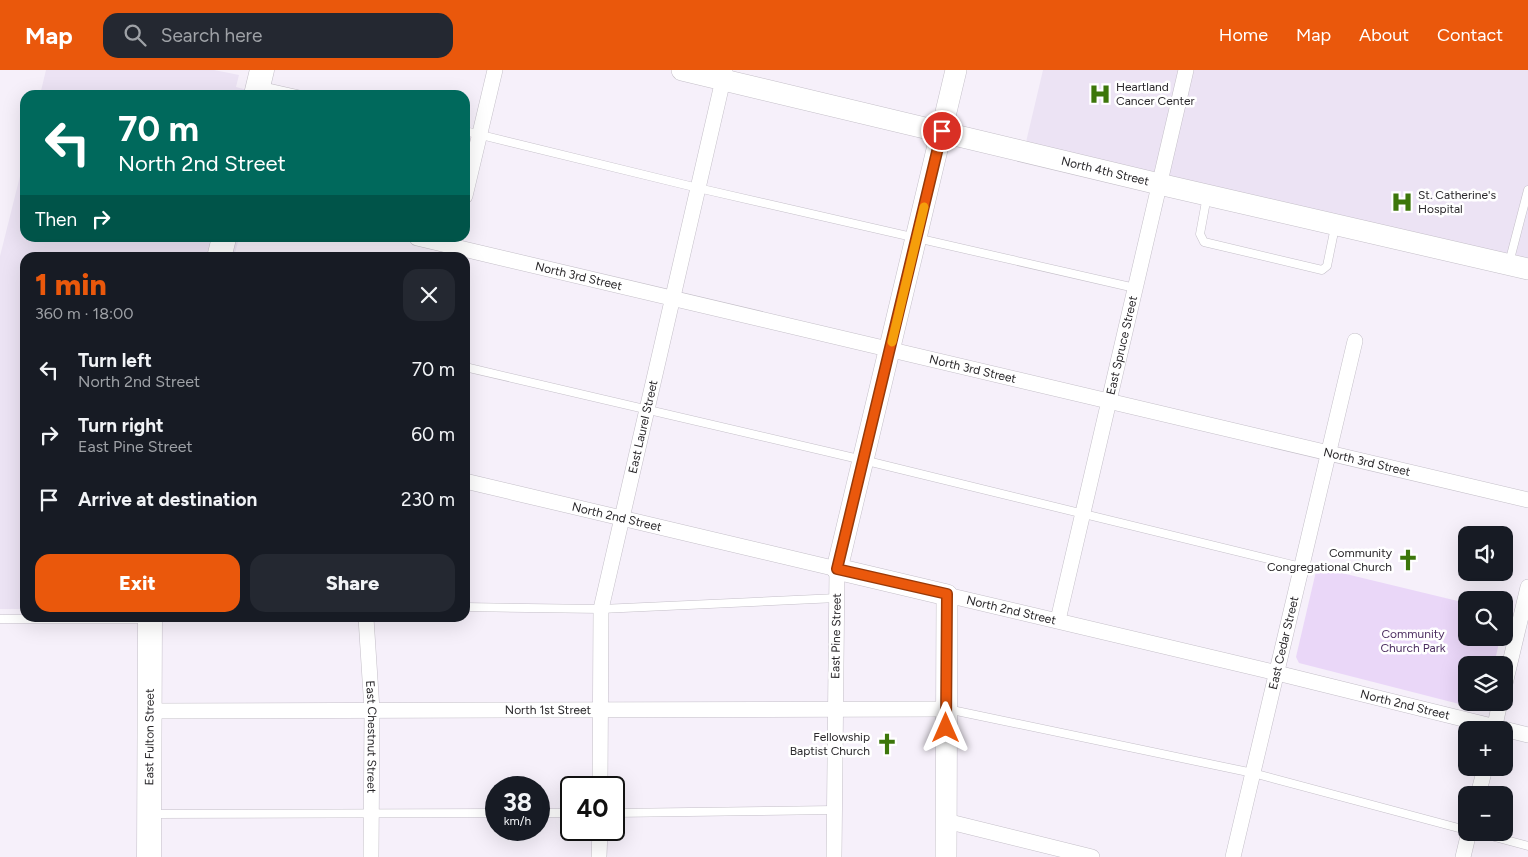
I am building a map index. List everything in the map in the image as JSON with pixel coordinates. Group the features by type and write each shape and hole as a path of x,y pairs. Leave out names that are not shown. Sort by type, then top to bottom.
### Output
{"main road":[{"name":"East Fulton Street","path":"149,857 150,622"}],"street":[{"path":"470,151 472,133 495,70"},
{"name":"North 4th Street","path":"682,70 724,75 1159,184 1519,267"},
{"name":"East Pine Street","path":"834,857 837,569 956,70"},
{"name":"East Spruce Street","path":"1058,620 1186,70"},
{"name":"East Laurel Street","path":"600,776 601,608 724,75"},
{"name":"North 3rd Street","path":"434,242 1528,500"},
{"name":"East Cedar Street","path":"1233,857 1355,341"},
{"name":"North 2nd Street","path":"470,482 1276,672 1467,721"},
{"path":"1512,656 1528,587"},
{"path":"946,857 947,594"},
{"name":"East Chestnut Street","path":"366,622 372,710 371,857"},
{"name":"North 1st Street","path":"149,711 947,709"},
{"name":"North 2nd Street","path":"1513,731 1528,734"},
{"path":"946,821 1092,857"},
{"path":"599,857 600,841"},
{"path":"1463,857 1467,841"}],"lane":[{"path":"259,84 282,90"},
{"path":"472,133 698,188 1135,288"},
{"path":"1519,267 1528,190"},
{"path":"1207,195 1200,234 1204,242 1322,270 1327,266 1336,225"},
{"path":"470,368 863,460 1301,567"},
{"path":"470,607 601,608 837,598"},
{"path":"0,619 20,619"},
{"path":"947,709 1253,773 1458,828"},
{"path":"625,813 834,810"},
{"path":"149,814 485,813"},
{"path":"1509,841 1528,846"}],"shaded area":[{"path":"46,70 214,70 239,75 236,87 248,90 41,90"},
{"name":"St. Catherine's Hospital","path":"1043,70 1528,70 1528,262 1026,142"},
{"path":"20,176 20,242 238,242 235,252 20,252 20,609 0,609 0,256"}],"green space":[{"name":"Community Church Park","path":"1317,567 1458,601 1458,646 1498,646 1496,656 1458,656 1458,704 1299,663 1296,657"}],"slow traffic":[{"path":"892,342 924,207"}],"place":[{"name":"Heartland Cancer Center","path":"1100,94"},
{"name":"St. Catherine's Hospital","path":"1402,202"},
{"name":"Community Congregational Church","path":"1408,560"},
{"name":"Fellowship Baptist Church","path":"887,744"}],"route":[{"path":"942,131 837,569 947,594 946,728"}]}
